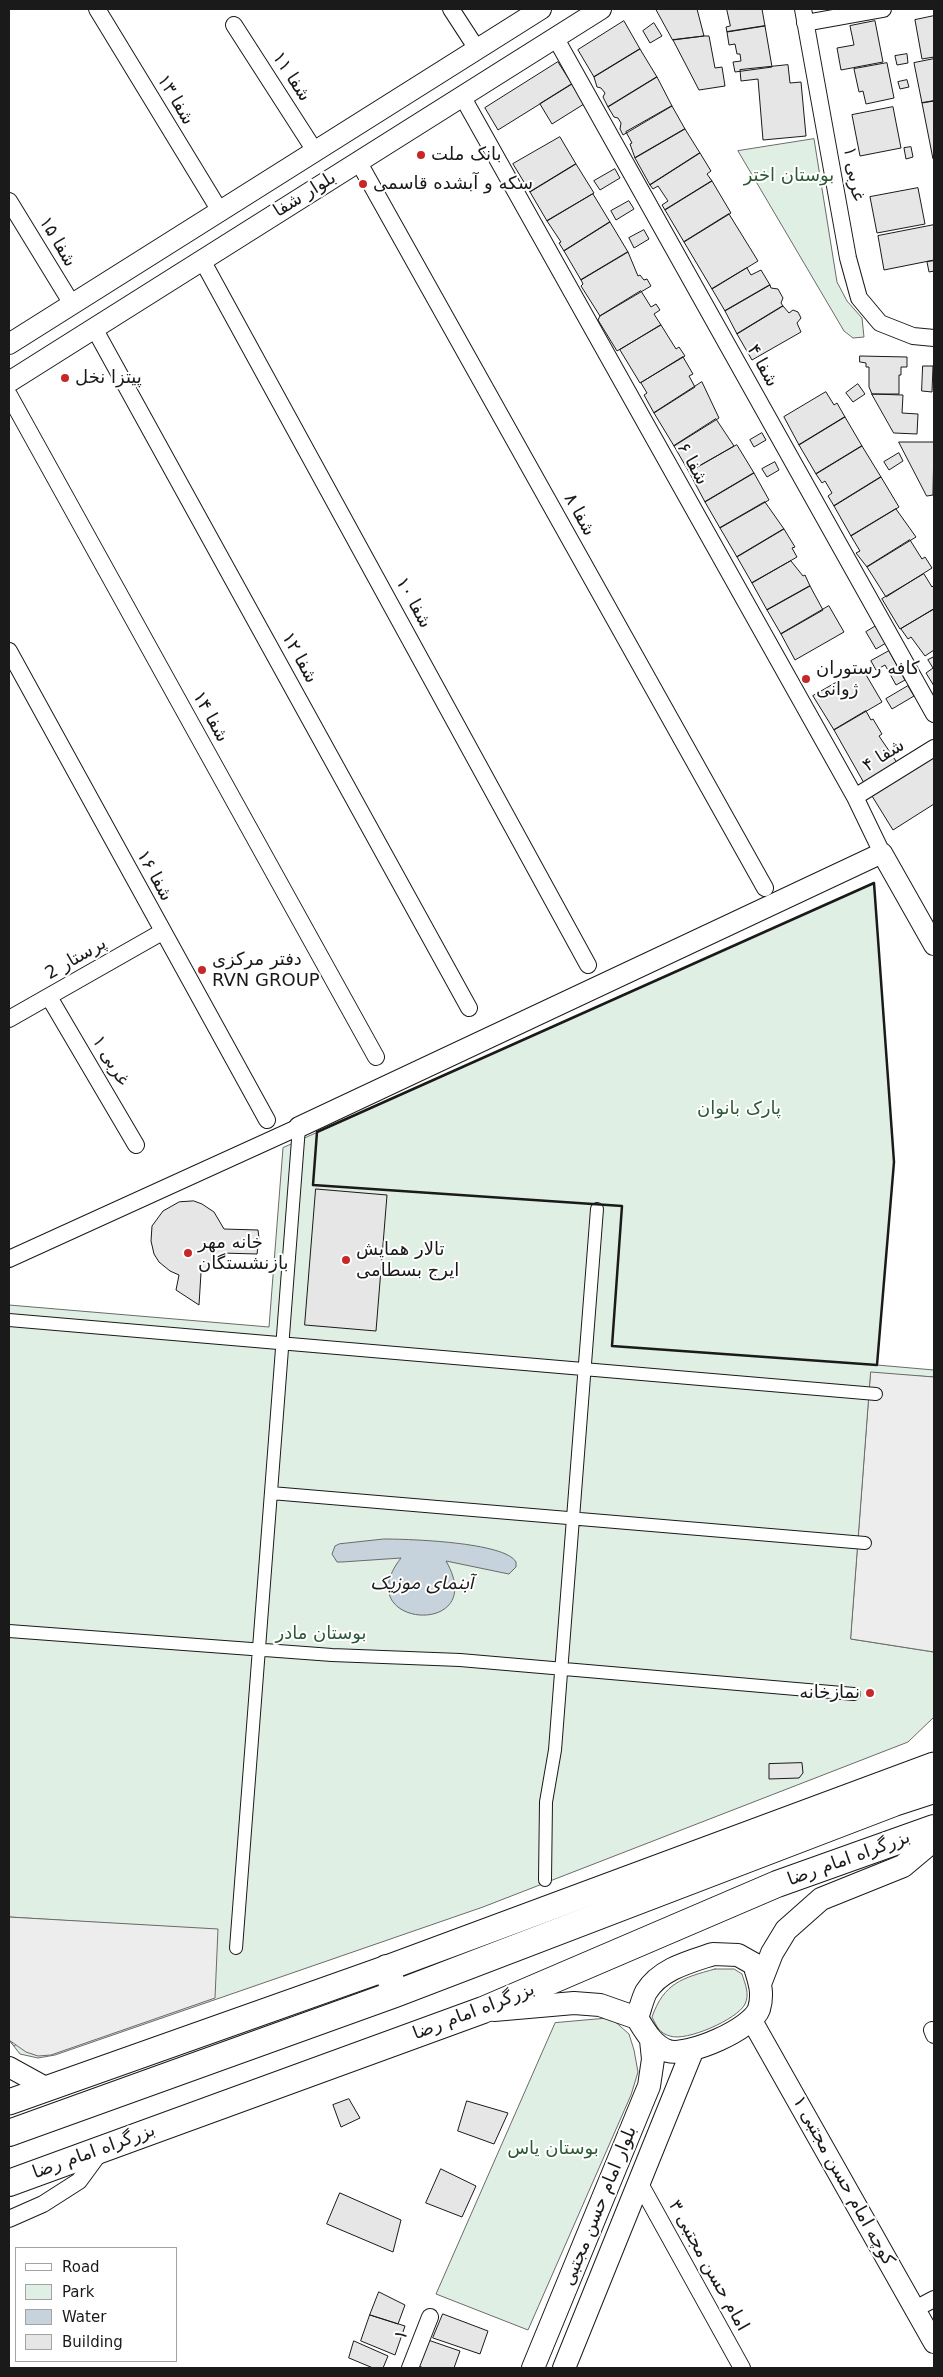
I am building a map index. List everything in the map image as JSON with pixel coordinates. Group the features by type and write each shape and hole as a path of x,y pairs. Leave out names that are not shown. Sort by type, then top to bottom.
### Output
{"highway":[{"name":"بزرگراه امام رضا","path":"9,2133 395,1994 894,1803 934,1790"},
{"name":"بزرگراه امام رضا","path":"9,2183 483,2010 777,1884 934,1828"},
{"path":"386,1968 395,1994"}],"main road":[{"path":"894,1803 934,1767"},
{"path":"9,2102 386,1968 934,1767"},
{"path":"760,1984 772,1953 786,1930 821,1899 903,1866 934,1840"},
{"path":"483,2010 574,2003 600,2005 637,2018 651,2040 669,2052 693,2049 718,2040 744,2026 758,2012 763,1993 754,1964 738,1955 713,1954 685,1963 657,1978 646,1993 637,2018"},
{"name":"بلوار امام حسن مجتبی","path":"534,2368 649,2086 653,2059 651,2040"},
{"name":"بلوار امام حسن مجتبی","path":"564,2368 693,2049"},
{"path":"649,2086 652,2072 657,2066 663,2061 671,2061 677,2070 675,2094"}],"street":[{"name":"شفا ۱۳","path":"97,9 220,211"},
{"path":"451,9 477,49"},
{"name":"بلوار شفا","path":"9,344 541,9"},
{"name":"بلوار شفا","path":"9,382 601,9"},
{"path":"804,16 883,9"},
{"name":"غربی ۱","path":"804,16 848,258 859,298 880,323 913,336 934,338"},
{"name":"شفا ۱۱","path":"234,26 315,151"},
{"name":"شفا ۴","path":"555,37 934,714"},
{"name":"شفا ۶","path":"462,96 855,798 882,853"},
{"name":"شفا ۸","path":"358,162 765,888"},
{"name":"شفا ۱۵","path":"9,201 72,304"},
{"name":"شفا ۱۰","path":"202,260 588,965"},
{"name":"شفا ۱۲","path":"94,328 469,1008"},
{"name":"شفا ۱۴","path":"9,395 376,1057"},
{"name":"شفا ۱۶","path":"9,650 162,932 267,1120"},
{"name":"شفا ۴","path":"855,798 934,748"},
{"path":"9,1259 299,1127 882,853 934,945"},
{"name":"پرستار 2","path":"9,1020 162,932"},
{"name":"۱ غربی","path":"49,997 136,1145"},
{"path":"236,1948 299,1127"},
{"path":"545,1880 546,1802 555,1750 562,1669 597,1209"},
{"path":"9,1320 876,1394"},
{"path":"271,1493 865,1543"},
{"path":"9,1631 259,1649 460,1660 854,1694"},
{"name":"کوچه امام حسن مجتبی ۱","path":"751,2019 934,2343"},
{"path":"9,2067 49,2089"},
{"path":"9,2219 42,2204 79,2182 102,2149"},
{"name":"امام حسن مجتبی ۳","path":"639,2182 742,2368"},
{"path":"915,2309 934,2299"},
{"name":"۱","path":"410,2368 430,2317"}],"green space":[{"name":"بوستان اختر","path":"814,139 837,282 847,301 862,318 864,337 853,338 844,331 738,151"},
{"name":"بوستان مادر","path":"874,883 894,1162 877,1365 934,1370 934,1377 871,1373 851,1639 934,1652 934,1717 908,1742 483,1907 55,2055 38,2058 20,2054 9,2040 14,2046 218,1930 9,1917 9,1305 269,1327 283,1148"},
{"path":"715,1969 734,1969 742,1974 747,1996 745,2004 740,2010 711,2028 687,2036 670,2036 661,2031 652,2017 662,1996 684,1979"},
{"name":"بوستان یاس","path":"611,2018 629,2034 638,2072 631,2095 528,2330 436,2294 555,2023"}],"shaded area":[{"path":"871,1372 934,1377 934,1652 851,1639"},
{"path":"9,1917 218,1929 215,1998 51,2055 38,2056 26,2052 9,2040"}],"water":[{"name":"آبنمای موزیک","path":"384,1539 433,1541 476,1546 508,1555 516,1562 516,1567 509,1574 446,1561 455,1586 450,1603 437,1613 420,1615 403,1610 391,1599 389,1581 401,1558 337,1562 332,1554 335,1546 339,1544"}],"building":[{"path":"656,9 697,9 704,36 673,40"},
{"path":"727,9 762,9 765,26 727,32 726,27 730,26"},
{"path":"934,16 934,57 922,59 915,20"},
{"path":"624,21 640,49 594,77 578,50"},
{"path":"875,21 883,62 841,70 837,48 854,45 850,26"},
{"path":"654,23 662,36 650,43 643,31"},
{"path":"765,26 772,67 735,72 733,62 741,61 740,54 737,54 735,44 729,45 727,32"},
{"path":"709,36 715,68 722,67 725,86 699,90 673,40"},
{"path":"640,49 657,77 608,107 603,97 605,93 601,88 597,87 594,77"},
{"path":"907,54 908,63 897,65 895,56"},
{"path":"934,59 934,101 922,103 914,63"},
{"path":"558,62 572,84 498,130 485,108"},
{"path":"887,63 894,98 866,104 863,91 859,92 854,69"},
{"path":"788,65 790,83 801,82 806,136 763,140 758,79 741,81 740,70"},
{"path":"657,77 672,106 623,135 620,129 621,123 618,118 614,117 608,107"},
{"path":"907,80 909,87 900,89 898,82"},
{"path":"572,84 584,104 552,124 540,104"},
{"path":"934,101 934,158 933,159 922,103"},
{"path":"672,106 685,129 635,158 630,144 632,143 626,132"},
{"path":"893,107 901,148 860,156 852,115"},
{"path":"685,129 700,153 650,185 635,158"},
{"path":"560,137 576,164 530,192 513,164"},
{"path":"911,147 913,157 906,159 904,148"},
{"path":"700,153 711,171 707,174 712,181 665,210 662,205 668,201 658,186 653,189 650,185"},
{"path":"576,164 594,193 547,221 530,192"},
{"path":"615,169 620,178 600,190 594,181"},
{"path":"712,181 731,213 684,242 665,210"},
{"path":"918,188 925,224 877,233 870,197"},
{"path":"593,194 610,222 564,251 559,243 561,242 547,221"},
{"path":"629,201 634,209 616,220 611,211"},
{"path":"729,214 758,261 712,289 684,242"},
{"path":"610,222 628,252 581,280 564,251"},
{"path":"934,225 934,260 884,270 878,236"},
{"path":"644,230 649,239 634,248 629,238"},
{"path":"628,252 638,276 640,275 644,280 647,279 651,286 600,316 581,286 583,284 581,280"},
{"path":"934,261 934,271 929,272 927,262"},
{"path":"747,268 751,275 761,270 770,285 725,311 712,289"},
{"path":"770,285 771,288 778,289 783,298 781,303 783,306 737,334 725,311"},
{"path":"641,291 651,307 656,304 660,310 654,314 661,325 617,351 598,320 600,316"},
{"path":"783,306 789,313 793,310 798,312 801,318 797,323 801,332 752,360 737,334"},
{"path":"661,325 676,349 679,347 685,356 640,383 620,350"},
{"path":"860,356 907,357 907,367 901,367 901,375 899,375 899,394 872,394 869,387 869,367 866,367 866,363 860,362"},
{"path":"683,357 693,374 689,376 695,387 654,413 644,395 647,393 641,383"},
{"path":"923,366 933,366 932,392 922,391"},
{"path":"702,382 719,418 674,446 654,413"},
{"path":"858,384 865,394 853,402 846,393"},
{"path":"826,392 834,405 837,403 845,417 799,445 784,417"},
{"path":"872,394 903,395 902,413 918,414 917,434 894,433"},
{"path":"845,417 862,446 816,474 799,445"},
{"path":"716,419 734,446 689,472 674,446"},
{"path":"762,433 766,440 754,447 750,440"},
{"path":"899,442 934,442 933,495 927,496"},
{"path":"737,445 754,473 705,502 689,472"},
{"path":"862,446 881,477 834,506 828,496 832,493 825,481 822,483 816,474"},
{"path":"899,453 903,461 889,470 884,462"},
{"path":"775,462 779,470 767,477 762,469"},
{"path":"754,473 769,500 720,528 705,502"},
{"path":"881,477 899,507 851,536 834,506"},
{"path":"765,502 784,529 737,557 720,528"},
{"path":"896,509 916,537 867,567 856,553 860,551 851,536"},
{"path":"784,529 795,547 792,548 797,557 752,583 737,557"},
{"path":"910,540 922,559 925,557 932,568 886,597 867,567"},
{"path":"791,561 803,576 805,575 810,586 767,610 752,583"},
{"path":"924,574 932,587 934,585 934,609 900,629 882,599"},
{"path":"810,586 823,610 781,634 767,610"},
{"path":"829,606 844,632 795,660 781,634"},
{"path":"934,609 934,650 925,656 911,637 908,639 901,629"},
{"path":"876,626 886,643 876,649 866,632"},
{"path":"889,651 905,680 896,685 885,665 876,670 871,661"},
{"path":"934,657 934,686 926,673 933,668 928,660"},
{"path":"862,668 882,702 834,730 813,696"},
{"path":"908,686 914,696 892,709 886,699"},
{"path":"866,711 871,720 873,719 882,734 879,736 898,764 864,783 834,730"},
{"path":"934,756 934,804 893,830 872,796"},
{"name":"تالار همایش ایرج بسطامی","path":"316,1189 387,1195 376,1331 305,1325"},
{"name":"خانه مهر بازنشستگان","path":"194,1201 214,1212 224,1229 258,1230 259,1238 257,1254 222,1253 212,1267 201,1273 199,1305 176,1290 179,1275 170,1271 159,1262 154,1254 151,1241 152,1226 163,1211 179,1202"},
{"path":"802,1763 803,1773 799,1778 769,1779 769,1764"},
{"path":"349,2099 360,2118 341,2127 333,2105"},
{"path":"467,2101 508,2113 494,2144 458,2131"},
{"path":"441,2169 476,2186 462,2217 426,2203"},
{"path":"340,2193 401,2220 393,2252 327,2224"},
{"path":"379,2292 405,2305 398,2324 370,2315"},
{"path":"443,2314 488,2331 480,2354 433,2338"},
{"path":"370,2315 405,2326 395,2355 361,2341"},
{"path":"428,2340 460,2351 454,2368 424,2368 418,2366"},
{"path":"354,2341 388,2356 383,2368 373,2368 349,2358"}],"wall":[{"path":"874,883 894,1162 877,1365 612,1346 622,1206 313,1185 317,1132 874,883"}],"place":[{"name":"بانک ملت","path":"421,155"},
{"name":"سکه و آبشده قاسمی","path":"363,184"},
{"name":"پیتزا نخل","path":"65,378"},
{"name":"کافه رستوران ژوانی","path":"806,679"},
{"name":"دفتر مرکزی RVN GROUP","path":"202,970"},
{"name":"خانه مهر بازنشستگان","path":"188,1253"},
{"name":"تالار همایش ایرج بسطامی","path":"346,1260"},
{"name":"نمازخانه","path":"870,1693"}],"park label":[{"name":"پارک بانوان","path":"739,1109"}]}
